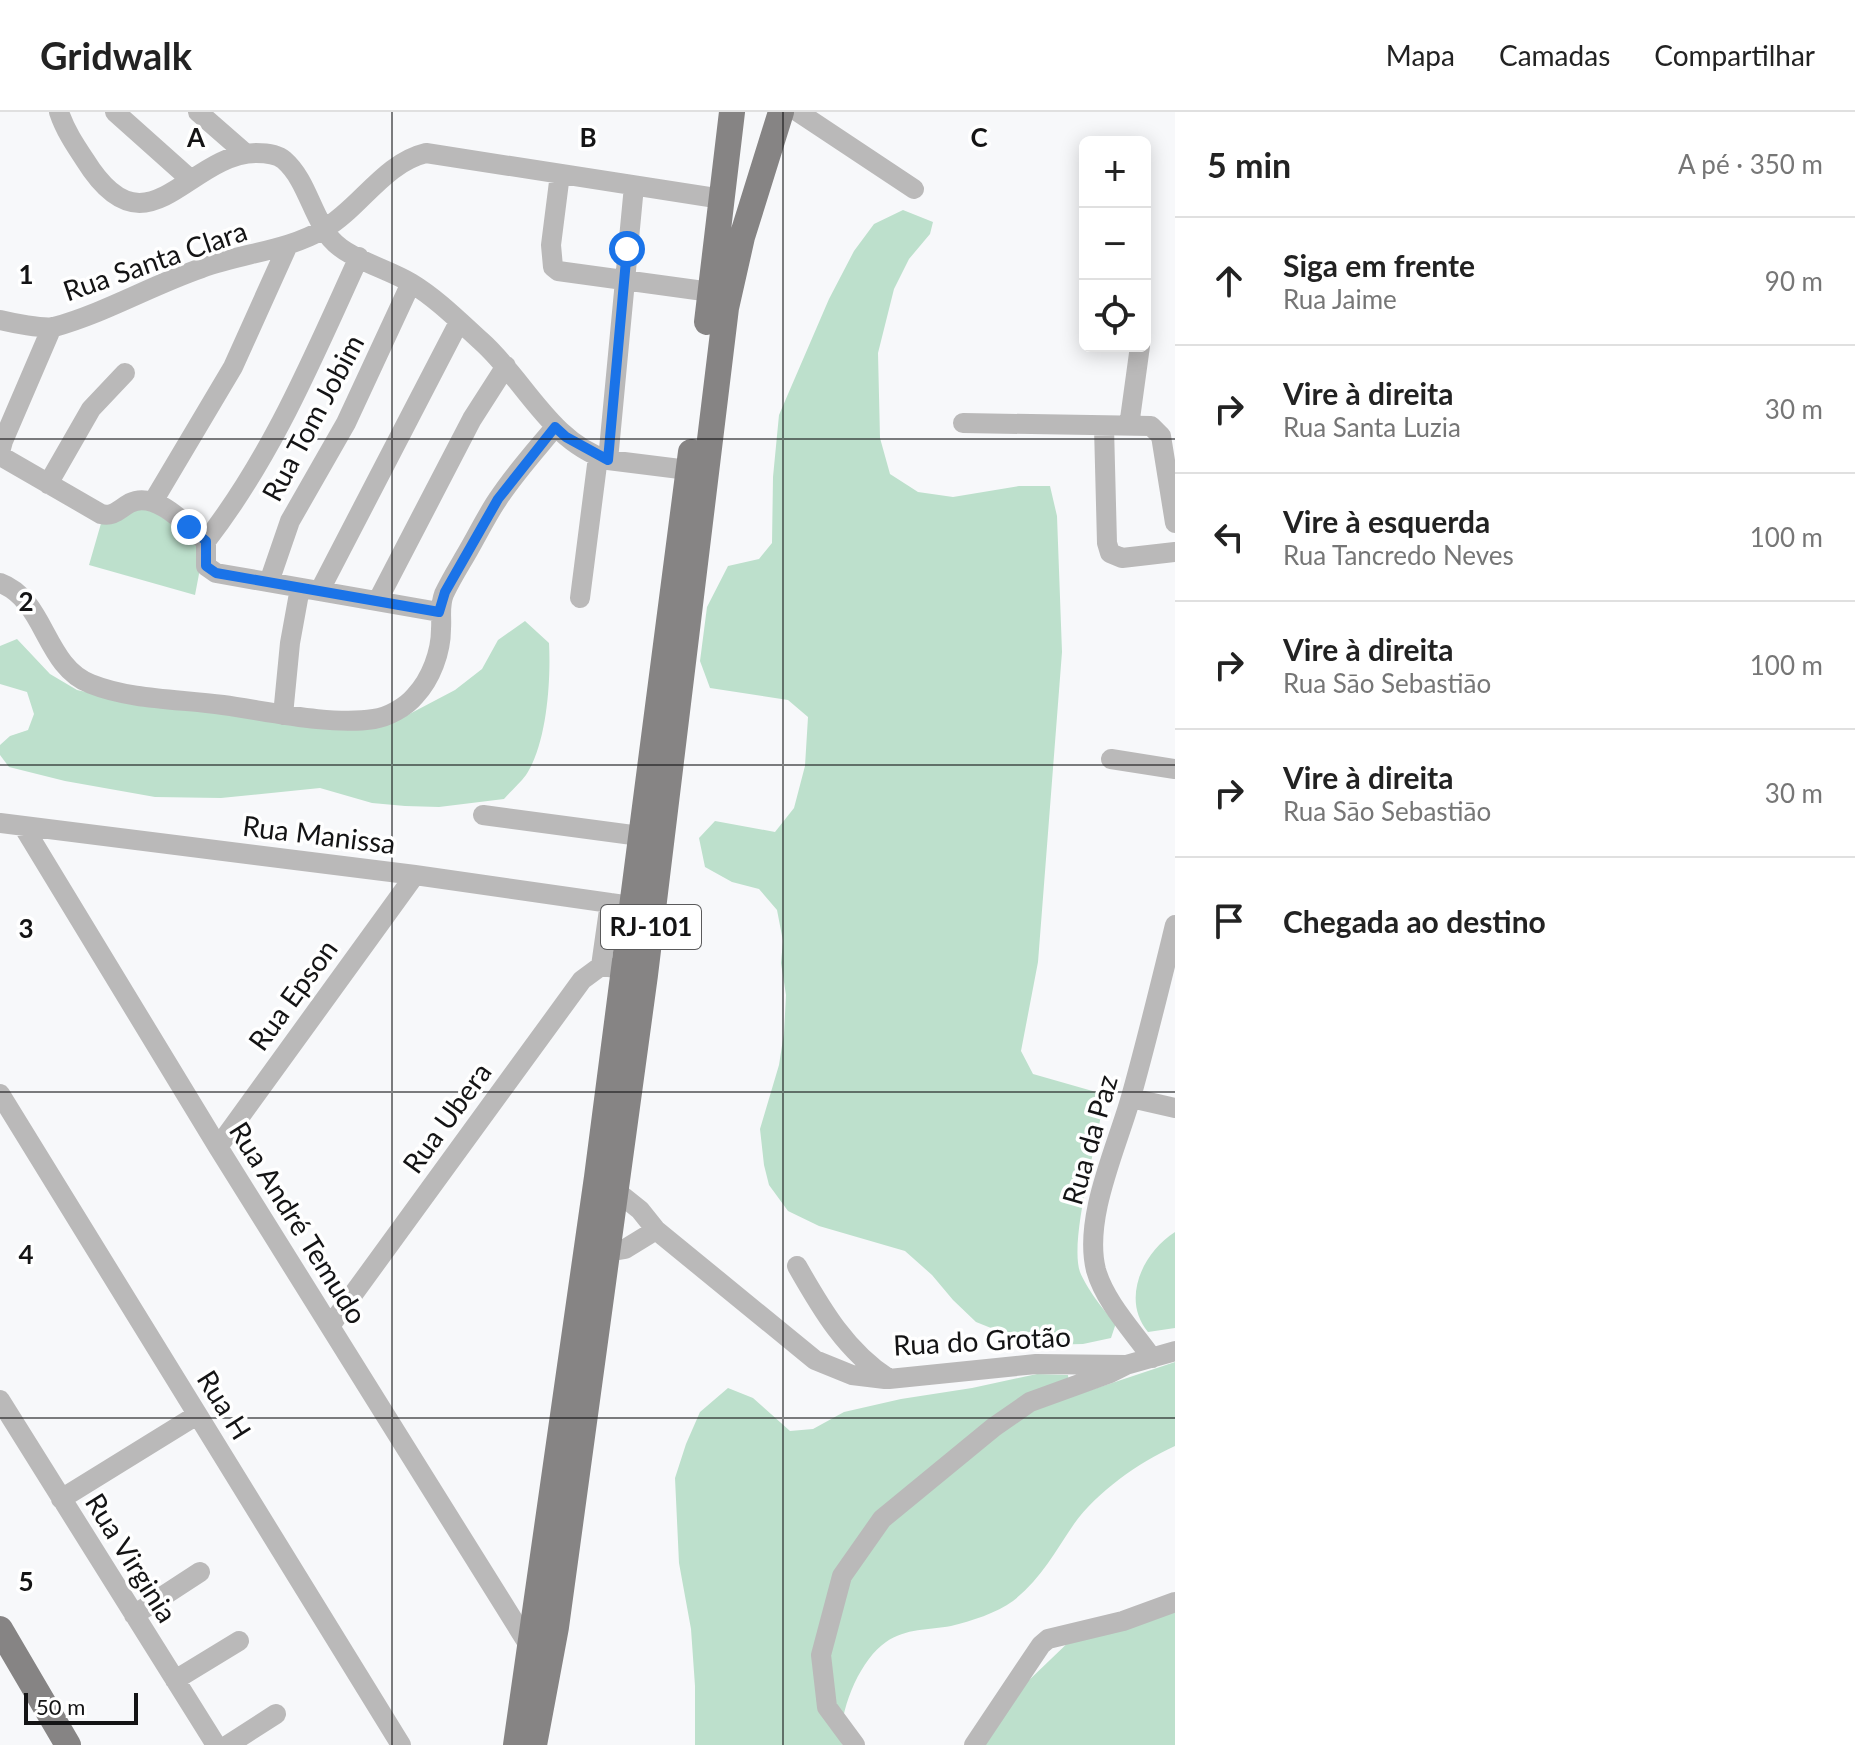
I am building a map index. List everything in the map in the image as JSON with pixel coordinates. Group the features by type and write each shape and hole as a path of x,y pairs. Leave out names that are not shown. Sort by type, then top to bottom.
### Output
{"main road":[{"name":"RJ-101","path":"516,1745 561,1443 620,905 640,836 732,112"},
{"name":"RJ-101","path":"534,1745 556,1627 607,1252 685,657 726,308 742,237 781,112"},
{"path":"0,1629 68,1745"}],"street":[{"path":"59,112 93,174 114,194 128,201 154,201 171,195 190,179 245,153 266,153 283,159 338,245 430,296 506,366 566,437 603,459 688,470"},
{"path":"115,112 190,179"},
{"path":"198,112 245,153"},
{"path":"798,112 914,189"},
{"path":"325,229 397,168 426,153 722,199"},
{"path":"560,174 551,245 553,267 558,271 711,292"},
{"path":"580,598 603,459 634,186"},
{"name":"Rua Santa Clara","path":"0,320 52,327 100,311 206,266 288,245 325,229"},
{"path":"154,500 233,367 288,245"},
{"path":"359,257 272,442 238,499 206,541 205,560 209,570 439,612"},
{"name":"Rua Tom Jobim","path":"269,582 290,521 360,396 411,283"},
{"path":"283,715 290,643 310,589 459,322"},
{"path":"52,327 3,441 0,452 4,458 107,516 137,500 154,500 206,541"},
{"path":"1129,426 1139,352"},
{"path":"378,600 472,419 506,366"},
{"path":"48,484 91,409 125,373"},
{"path":"963,423 1151,426 1161,436 1175,523"},
{"path":"0,583 10,587 23,599 61,662 77,677 103,688 283,715 378,719 399,710 414,698 435,661 442,632 439,612 445,592 498,499 555,427"},
{"path":"1104,427 1110,553 1122,558 1175,552"},
{"path":"1111,759 1175,769"},
{"path":"483,815 640,836"},
{"name":"Rua Manissa","path":"0,823 415,875 620,905"},
{"name":"Rua André Temudo","path":"23,826 218,1147 530,1647"},
{"name":"Rua Epson","path":"218,1147 415,875"},
{"name":"Rua da Paz","path":"1152,1358 1105,1290 1096,1270 1094,1250 1099,1205 1131,1098 1175,925"},
{"name":"Rua Ubera","path":"330,1326 582,980 612,968"},
{"name":"Rua H","path":"0,1094 401,1745"},
{"path":"1131,1098 1175,1108"},
{"path":"615,1190 640,1210 656,1230 815,1360 852,1375 889,1379"},
{"path":"607,1252 625,1249 656,1230"},
{"name":"Rua do Grotão","path":"797,1266 844,1341 859,1357 889,1379 1036,1364 1126,1365 1175,1351"},
{"path":"855,1745 827,1707 821,1655 842,1576 882,1519 994,1427 1030,1402 1126,1365"},
{"name":"Rua Virginia","path":"0,1400 216,1745"},
{"path":"61,1499 197,1415"},
{"path":"134,1615 200,1572"},
{"path":"974,1745 1048,1639 1123,1621 1175,1602"},
{"path":"175,1680 239,1641"},
{"path":"228,1745 276,1714"}],"green space":[{"path":"903,210 933,222 930,234 909,259 894,289 878,353 880,438 890,474 918,492 953,497 1019,486 1050,486 1057,516 1062,652 1038,962 1021,1051 1033,1074 1096,1092 1103,1105 1081,1215 1078,1257 1086,1285 1116,1323 1111,1338 1083,1344 1042,1345 976,1322 905,1251 819,1226 788,1211 769,1185 760,1129 779,1065 784,1033 786,995 781,963 783,941 777,910 759,889 732,882 705,867 699,838 715,821 775,832 794,808 805,766 808,717 788,700 710,688 700,661 707,607 728,566 759,559 772,543 773,477 779,415 829,299 854,251 874,224"},
{"path":"145,506 198,541 199,574 195,595 89,565 102,520"},
{"path":"525,621 549,643 546,711 533,762 526,775 504,799 439,807 405,806 372,803 320,788 221,798 155,797 65,781 9,767 0,755 0,745 10,736 28,730 34,714 27,692 0,684 0,646 17,639 50,674 77,690 104,696 398,720 455,690 482,669 498,640"},
{"path":"1175,1232 1175,1328 1148,1332 1136,1306 1139,1278 1153,1252"},
{"path":"1175,1362 1175,1446 1133,1469 1094,1501 1039,1575 1013,1601 967,1622 902,1634 876,1650 852,1689 843,1719 842,1745 695,1745 691,1629 679,1563 675,1478 700,1412 728,1388 753,1398 790,1431 813,1429 844,1412 1037,1374 1068,1375 1070,1397"},
{"path":"1175,1604 1175,1745 980,1745 1025,1684 1076,1635"}],"route":[{"path":"189,527 206,541 206,566 216,573 439,612 445,592 498,499 555,427 598,457 608,460 627,249"}]}
